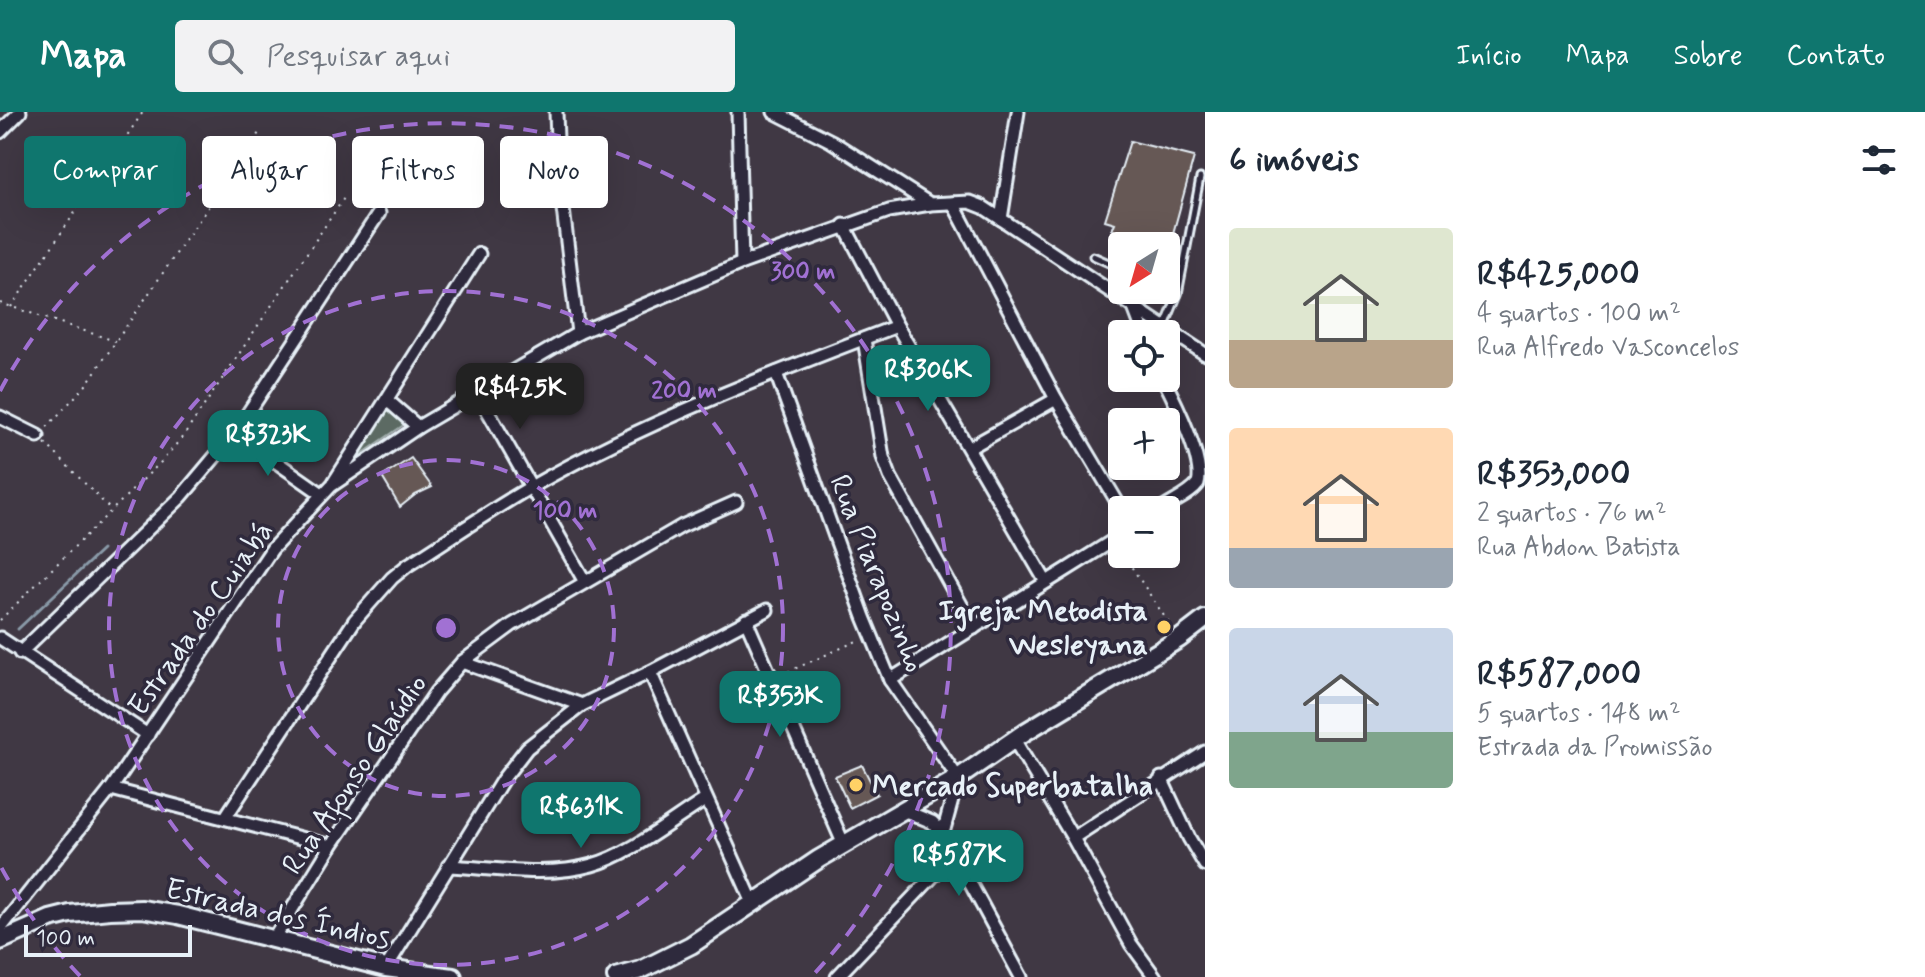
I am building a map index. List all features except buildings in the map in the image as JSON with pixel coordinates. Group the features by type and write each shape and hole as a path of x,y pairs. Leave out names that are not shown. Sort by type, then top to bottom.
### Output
{"street":[{"path":"0,132 20,112"},
{"path":"556,112 558,167 578,333"},
{"path":"738,112 742,263"},
{"path":"774,112 831,141 930,204"},
{"path":"1001,219 1018,112"},
{"name":"Estrada do Cuiabá","path":"2,920 111,789 272,549 327,490 418,427 578,333 742,263 844,225 889,211 930,204 970,202 1108,288"},
{"path":"953,203 1056,399 1114,496"},
{"path":"20,653 181,497 235,433 379,213"},
{"path":"844,225 897,326 1046,582"},
{"path":"235,433 327,490 479,254"},
{"path":"1132,304 1138,320"},
{"name":"Estrada do Cuiabá","path":"1132,304 1156,320"},
{"path":"225,818 312,682 373,598 408,565 531,487 633,435 776,373 897,326"},
{"name":"Estrada do Cuiabá","path":"1180,336 1205,354"},
{"path":"864,339 886,467 974,628"},
{"name":"Rua Piarapozinho","path":"776,373 890,680 958,778"},
{"path":"477,392 585,582"},
{"path":"1170,392 1204,464 1200,482 1180,497"},
{"path":"969,448 1056,399"},
{"path":"387,400 418,427"},
{"path":"0,417 38,436"},
{"name":"Rua Afonso Glaúdio","path":"273,940 331,846 436,692 462,662 512,625 585,582 682,526 736,502"},
{"path":"890,680 1108,544"},
{"path":"386,968 520,755 541,735 582,705 767,610"},
{"path":"619,977 691,945 844,845 958,778 1025,732 1179,639 1205,619"},
{"path":"746,620 844,845"},
{"path":"0,638 148,735"},
{"path":"462,662 582,705"},
{"path":"650,672 753,903"},
{"path":"1015,741 1131,944 1155,977"},
{"path":"1073,838 1205,752"},
{"path":"943,833 958,778"},
{"path":"1161,778 1205,865"},
{"path":"111,789 331,846"},
{"path":"448,866 546,871 594,865 613,857 705,800"},
{"path":"903,810 932,822 943,833 1021,977"},
{"path":"837,977 955,853"},
{"name":"Estrada dos Índios","path":"0,941 50,919 142,909 178,915 386,968 453,977"}],"lane":[{"path":"1180,283 1200,178"},
{"path":"1093,256 1108,263"}],"path":[{"path":"11,307 143,112"},
{"path":"113,511 38,436 86,385 261,130"},
{"path":"0,620 113,511 185,434 346,195"},
{"path":"0,303 116,341"},
{"path":"1132,568 1179,639"},
{"path":"773,679 871,635"}],"green space":[{"path":"386,406 405,424 349,463"}],"waterway":[{"path":"18,629 102,550"}],"place":[{"name":"Igreja Metodista Wesleyana","path":"1164,627"},
{"name":"Mercado Superbatalha","path":"856,785"}]}
